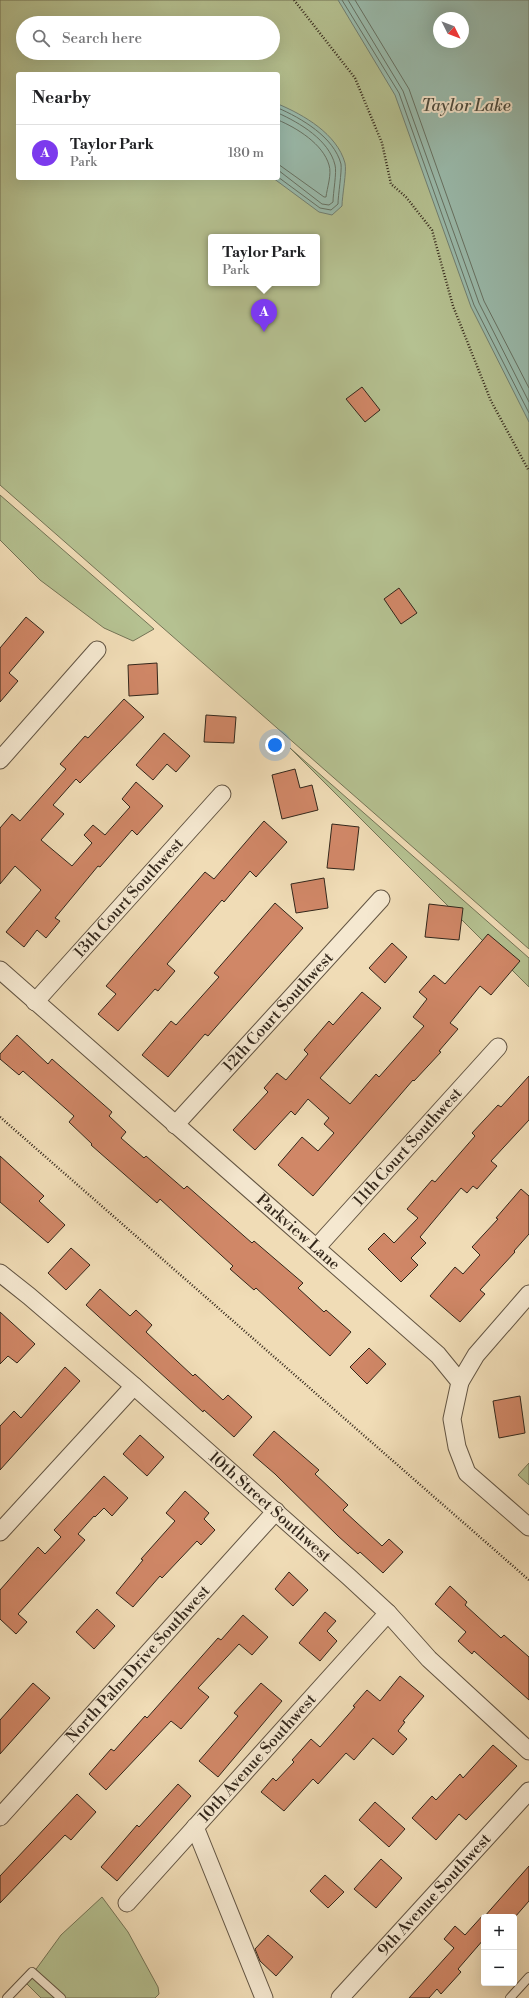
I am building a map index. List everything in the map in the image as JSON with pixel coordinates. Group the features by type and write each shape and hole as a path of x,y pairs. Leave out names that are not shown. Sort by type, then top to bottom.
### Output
{"street":[{"path":"0,760 97,650"},
{"name":"13th Court Southwest","path":"35,1002 222,794"},
{"name":"12th Court Southwest","path":"175,1125 381,898"},
{"name":"Parkview Lane","path":"0,970 175,1125 317,1247 438,1355 460,1382"},
{"name":"11th Court Southwest","path":"317,1247 498,1047"},
{"name":"10th Street Southwest","path":"0,1273 134,1386 276,1512 388,1614 429,1659 529,1751"},
{"path":"529,1294 476,1355 460,1382 452,1420 457,1447 467,1473 529,1527"},
{"path":"0,1532 134,1386"},
{"name":"North Palm Drive Southwest","path":"0,1817 276,1512"},
{"name":"10th Avenue Southwest","path":"127,1903 388,1614"},
{"name":"9th Avenue Southwest","path":"340,1998 529,1791"},
{"path":"195,1827 264,1998"}],"lane":[{"path":"8,1998 32,1972 61,1998"},
{"path":"510,1998 529,1977"}],"path":[{"path":"294,0 355,78 382,143 391,184 406,197 432,230 453,306 491,401 529,471"},
{"path":"0,1117 529,1580"}],"green space":[{"path":"0,0 529,0 529,949 0,485"},
{"path":"0,495 154,629 133,641 104,628 40,580 0,540"},
{"path":"290,748 529,958 529,987"},
{"path":"529,1463 529,1485 518,1475"},
{"path":"102,1897 128,1932 158,1987 159,1994 155,1998 41,1998 26,1983 61,1935"}],"water":[{"name":"Taylor Lake","path":"338,0 529,0 529,422 471,307 395,95"},
{"path":"280,105 309,120 327,134 335,143 345,163 342,206 332,215 319,212 276,180 280,180"}],"building":[{"path":"362,387 380,410 365,422 346,399"},
{"path":"399,588 417,613 401,624 384,599"},
{"path":"26,617 44,632 9,673 18,681 0,702 0,648"},
{"path":"157,663 158,694 129,696 128,665"},
{"path":"124,699 144,717 80,783 76,779 53,805 64,814 41,840 72,866 92,843 84,835 93,825 105,835 130,807 122,799 136,782 163,806 137,835 132,830 100,867 98,866 55,918 60,921 46,938 37,930 24,947 6,932 41,890 15,866 0,884 0,828 12,814 20,821 66,769 60,764 85,736 88,738"},
{"path":"206,715 236,717 234,743 204,742"},
{"path":"164,733 190,756 176,772 167,764 153,780 136,765"},
{"path":"295,769 300,788 312,785 318,810 282,819 272,775"},
{"path":"264,821 287,842 256,877 250,871 224,902 222,900 167,964 175,971 158,991 155,989 118,1031 98,1014 116,994 106,986 205,872 214,879"},
{"path":"332,824 359,827 354,870 327,868"},
{"path":"324,878 328,908 296,913 291,884"},
{"path":"275,903 303,928 208,1036 205,1034 168,1077 142,1055 171,1021 176,1025 219,977 214,973"},
{"path":"429,904 463,908 459,940 425,937"},
{"path":"488,934 520,961 491,995 480,986 450,1023 458,1029 439,1051 441,1052 414,1081 413,1080 313,1196 278,1165 302,1137 318,1151 334,1133 324,1124 329,1118 308,1099 295,1115 291,1111 255,1150 233,1130 268,1092 264,1088 277,1073 286,1080 308,1054 304,1050 329,1021 333,1025 362,992 381,1008 320,1078 350,1104 376,1074 379,1077 424,1026 413,1017 427,999 419,992 434,975 445,984"},
{"path":"392,943 407,957 385,983 369,968"},
{"path":"17,1035 48,1064 52,1059 112,1112 109,1116 126,1132 121,1138 144,1158 146,1156 184,1189 187,1186 252,1243 254,1241 303,1283 298,1288 324,1312 326,1310 351,1332 330,1356 256,1288 254,1290 230,1269 233,1266 160,1199 157,1203 91,1145 92,1144 69,1122 74,1116 23,1071 19,1075 0,1059 0,1054"},
{"path":"529,1076 529,1120 491,1161 497,1166 477,1189 473,1186 467,1193 461,1188 420,1237 426,1243 411,1258 418,1265 401,1282 368,1249 384,1233 394,1243 418,1218 407,1209 432,1180 435,1182 475,1136 472,1133 498,1105 501,1107"},
{"path":"0,1156 44,1196 39,1201 65,1225 48,1243 0,1202"},
{"path":"521,1189 529,1196 529,1234 514,1251 515,1252 480,1290 485,1294 460,1322 430,1296 455,1267 463,1274 480,1255 472,1247 498,1219 496,1218"},
{"path":"71,1248 90,1265 66,1290 48,1273"},
{"path":"100,1289 130,1316 136,1310 152,1325 146,1332 193,1376 195,1374 223,1400 228,1395 252,1417 234,1437 204,1410 203,1412 86,1305"},
{"path":"0,1312 35,1344 17,1363 8,1356 0,1364"},
{"path":"369,1348 386,1364 367,1384 350,1367"},
{"path":"65,1367 80,1381 0,1470 0,1426 14,1411 21,1418"},
{"path":"520,1396 525,1433 499,1438 493,1401"},
{"path":"274,1431 319,1470 315,1474 348,1505 343,1510 382,1546 389,1539 403,1552 383,1573 360,1552 358,1554 338,1536 275,1474 253,1455"},
{"path":"140,1435 164,1457 147,1476 123,1454"},
{"path":"104,1476 128,1498 112,1516 104,1508 95,1517 94,1516 78,1534 85,1540 18,1614 27,1622 16,1634 0,1619 0,1590 38,1547 45,1554 61,1537 54,1530"},
{"path":"185,1491 209,1513 204,1519 215,1530 201,1545 197,1541 162,1578 160,1576 133,1607 116,1593 143,1560 141,1559 175,1521 166,1513"},
{"path":"289,1572 308,1590 293,1606 275,1589"},
{"path":"450,1586 467,1602 465,1605 501,1638 504,1635 529,1657 529,1700 474,1651 472,1654 458,1641 466,1632 435,1604"},
{"path":"97,1609 115,1626 94,1649 76,1632"},
{"path":"325,1612 336,1621 327,1631 337,1641 320,1661 299,1643"},
{"path":"243,1615 268,1637 252,1655 239,1644 198,1688 209,1697 181,1729 171,1721 106,1790 89,1774 111,1749 114,1751 145,1716 147,1718 218,1638 221,1640"},
{"path":"400,1676 424,1696 403,1721 405,1722 398,1731 407,1739 393,1755 373,1738 354,1760 346,1753 318,1784 313,1779 284,1811 261,1792 273,1778 276,1781 294,1762 292,1760 311,1739 320,1747 355,1707 353,1706 367,1690 380,1701"},
{"path":"33,1683 50,1698 0,1754 0,1720"},
{"path":"261,1683 282,1701 218,1777 199,1761 238,1716 234,1713"},
{"path":"493,1745 517,1766 466,1820 459,1814 436,1840 412,1818 432,1796 436,1800 460,1774 463,1778"},
{"path":"178,1784 191,1796 117,1881 101,1867 137,1825 139,1827"},
{"path":"77,1794 96,1812 71,1840 65,1835 0,1903 0,1876"},
{"path":"375,1802 405,1829 389,1847 359,1820"},
{"path":"381,1859 402,1878 376,1908 354,1889"},
{"path":"529,1866 529,1901 517,1915 487,1914"},
{"path":"325,1875 344,1892 328,1908 310,1891"},
{"path":"481,1917 481,1942 458,1969 461,1972 441,1994 437,1989 429,1998 409,1998 454,1948 444,1939 455,1926 465,1935"},
{"path":"268,1935 293,1957 276,1976 260,1961 255,1949"}],"place":[{"name":"Taylor Park","path":"264,332"}]}
